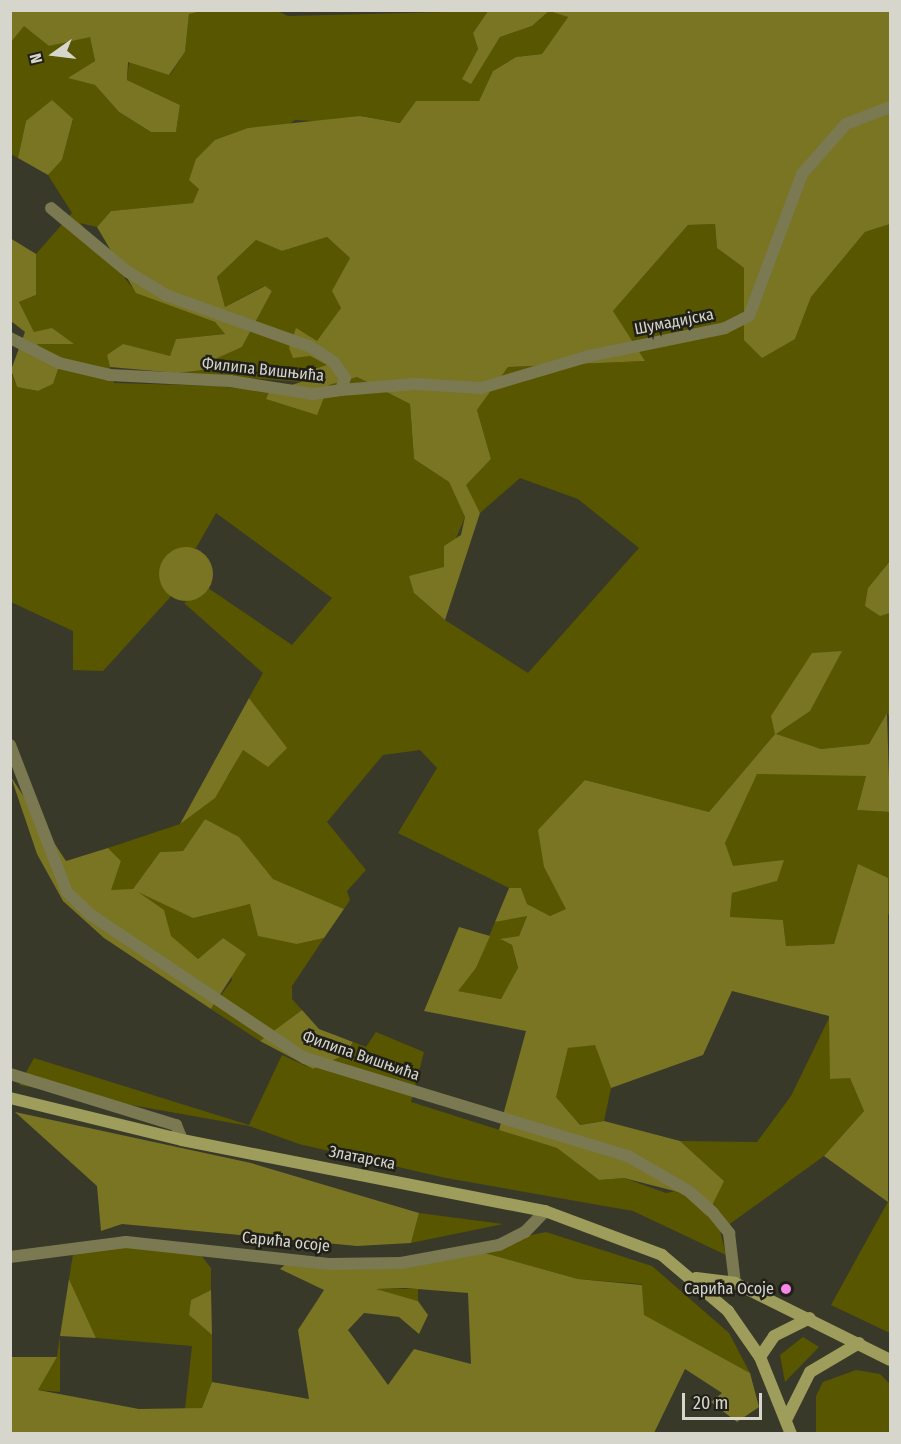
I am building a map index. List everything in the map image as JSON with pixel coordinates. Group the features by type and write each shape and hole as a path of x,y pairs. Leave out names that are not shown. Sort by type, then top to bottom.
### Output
{"main road":[{"name":"Златарска","path":"10,1098 182,1140 545,1211 663,1255 696,1278 728,1311 760,1357 787,1418 791,1434"},
{"path":"696,1278 735,1283 810,1318 891,1360"},
{"path":"760,1357 774,1336 810,1318"},
{"path":"787,1418 810,1372 859,1343"}],"street":[{"name":"Шумадијска","path":"341,390 415,384 481,388 588,356 725,328 749,316 802,174 846,124 891,107"},
{"name":"Филипа Вишњића","path":"10,338 59,363 110,375 230,381 313,394 341,390 345,378 334,362 311,347 166,295 128,272 51,208"},
{"name":"Филипа Вишњића","path":"10,745 67,892 92,915 304,1058 628,1156 713,1213 729,1233 735,1283"},
{"path":"10,1074 176,1125 182,1140"},
{"name":"Сарића осоје","path":"10,1257 126,1242 329,1264 401,1263 499,1245 525,1232 545,1211"}],"shaded area":[{"path":"11,10 201,11 189,14 185,52 169,75 128,62 127,80 180,105 176,132 151,132 119,112 95,85 68,78 95,61 90,37 49,46 24,26 11,42"},
{"path":"201,10 275,10 288,16 488,11 473,33 478,49 463,78 471,83 500,37 532,26 549,11 568,17 542,54 516,57 493,71 479,101 416,101 401,123 360,116 332,122 295,120 200,189 194,203 111,211 97,227 80,223 136,292 215,322 225,334 176,339 170,357 107,355 114,383 217,386 269,392 266,399 357,377 410,404 414,459 449,482 465,517 444,567 414,593 445,620 528,673 639,548 578,499 520,478 480,513 465,485 491,459 477,410 508,367 644,361 613,311 688,225 715,224 717,248 744,268 745,299 795,339 811,297 865,232 890,224 890,561 868,588 880,615 890,613 890,718 887,713 869,744 821,749 775,734 709,812 585,780 544,867 567,909 550,916 527,904 521,888 509,888 398,833 437,768 420,750 383,755 327,822 366,870 347,891 350,900 344,909 273,879 238,837 205,819 183,851 160,852 133,889 224,909 250,904 297,944 324,938 292,986 292,999 302,1010 260,1041 211,1009 232,980 223,938 198,959 110,890 121,861 108,848 180,824 229,775 243,749 286,748 249,698 263,673 184,603 208,588 292,645 332,598 216,513 196,548 175,549 174,593 103,671 73,670 73,631 11,602 10,370 17,387 38,391 53,384 37,344 73,343 34,332 19,302 36,295 36,254 72,213 48,175 62,160 73,120 26,121 18,158 11,154 11,42 24,25 49,46 90,36 95,61 69,78 95,85 119,112 151,132 176,132 180,105 127,80 129,62 170,75 185,52 189,13"},
{"path":"488,11 549,11 532,26 500,37 471,84 462,79 478,49 473,33"},
{"path":"549,11 890,11 890,224 865,232 811,297 795,339 762,358 744,340 744,268 717,248 715,224 688,225 613,311 645,361 508,367 477,410 491,459 466,485 480,513 445,620 414,593 409,576 444,567 444,546 461,535 465,517 449,482 414,459 410,404 357,377 329,385 317,415 266,399 269,392 301,382 305,372 327,365 310,356 293,358 289,348 296,328 317,341 341,308 332,291 350,258 327,237 282,251 256,240 217,277 225,307 265,286 272,291 242,347 215,359 210,369 177,373 110,367 107,355 123,344 170,356 176,339 225,334 215,322 136,293 97,227 111,211 193,203 199,189 189,180 196,159 215,140 248,128 360,116 400,123 416,101 479,101 493,71 516,57 542,54 568,17"},
{"path":"52,100 73,119 62,160 48,175 18,158 26,121"},
{"path":"327,237 350,258 333,291 341,308 310,356 328,365 301,382 177,373 242,347 272,291 264,286 225,307 217,277 256,240 282,251"},
{"path":"10,238 36,254 36,295 19,302 34,332 52,328 74,344 37,344 58,369 53,384 38,391 17,387 11,370 25,332 11,321"},
{"path":"186,547 196,549 205,555 211,564 213,574 211,584 205,593 196,599 186,601 176,599 167,593 161,584 159,574 161,564 167,555 176,549"},
{"path":"890,561 890,613 880,616 865,606 868,588"},
{"path":"842,651 810,711 776,734 821,749 869,744 887,713 890,812 857,810 866,776 757,774 725,843 733,866 784,860 777,881 732,893 730,917 783,920 786,946 834,944 858,864 888,878 888,1202 824,1156 864,1111 850,1078 830,1079 829,1016 732,991 703,1055 611,1088 595,1045 568,1048 556,1097 580,1125 604,1121 680,1141 724,1181 707,1216 682,1193 624,1178 599,1180 557,1148 499,1130 526,1031 424,1011 459,927 490,936 476,968 458,991 501,999 518,968 512,945 500,939 519,936 527,916 495,922 509,888 521,888 527,904 550,916 566,909 544,867 538,830 585,780 709,812 775,734 771,716 812,653"},
{"path":"249,698 287,748 268,767 243,750 215,798 180,824"},
{"path":"803,771 866,776 857,810 890,812 890,915 848,899 834,944 786,946 783,920 730,918 732,892 777,881 732,866 725,843 738,808 757,774"},
{"path":"11,777 66,861 108,848 121,861 111,890 133,889 160,852 183,851 205,819 239,837 273,879 344,909 324,938 297,944 258,936 250,904 193,918 138,892 164,910 171,936 198,959 223,938 246,954 211,1009 104,938 63,901 37,854"},
{"path":"527,915 519,936 501,940 512,945 518,969 501,999 457,991 476,968 495,922"},
{"path":"302,1010 319,1029 353,1042 345,1055 313,1069 260,1041"},
{"path":"830,1016 830,1079 850,1077 864,1111 824,1156 720,1231 726,1255 633,1211 446,1178 299,1144 249,1126 19,1085 34,1058 249,1125 282,1055 313,1069 345,1055 353,1042 366,1047 376,1032 424,1052 411,1102 557,1148 599,1180 624,1178 666,1193 724,1181 680,1141 757,1142 791,1096"},
{"path":"595,1044 611,1088 604,1121 580,1125 555,1096 568,1048"},
{"path":"15,1112 251,1163 419,1213 411,1243 357,1246 122,1224 101,1231 97,1186"},
{"path":"890,1198 890,1333 831,1305"},
{"path":"419,1213 503,1224 411,1243"},
{"path":"546,1232 652,1266 729,1333 750,1373 643,1315 642,1284 578,1279 474,1250 409,1261"},
{"path":"138,1240 193,1245 211,1268 211,1290 191,1300 189,1315 212,1335 212,1382 202,1408 185,1409 192,1346 96,1338 69,1279 73,1254"},
{"path":"474,1250 578,1279 642,1285 644,1315 750,1373 759,1407 737,1422 711,1402 722,1393 685,1369 654,1433 11,1433 10,1357 57,1357 38,1390 139,1409 202,1408 212,1382 309,1399 298,1330 324,1290 280,1269 295,1256 372,1264","holes":["405,1288 468,1293 471,1364 414,1349 388,1385 348,1330 364,1313 399,1317 419,1334 428,1315 418,1301 376,1289"]},
{"path":"69,1279 96,1338 60,1336"},
{"path":"374,1289 418,1289 418,1301"},
{"path":"211,1290 212,1335 189,1315 191,1300"},
{"path":"60,1336 60,1392 38,1390 57,1357"},
{"path":"803,1337 819,1347 785,1382 780,1355"},
{"path":"856,1370 880,1374 890,1384 890,1433 816,1433 816,1396 823,1382"}],"place":[{"name":"Сарића Осоје","path":"786,1289"}]}
